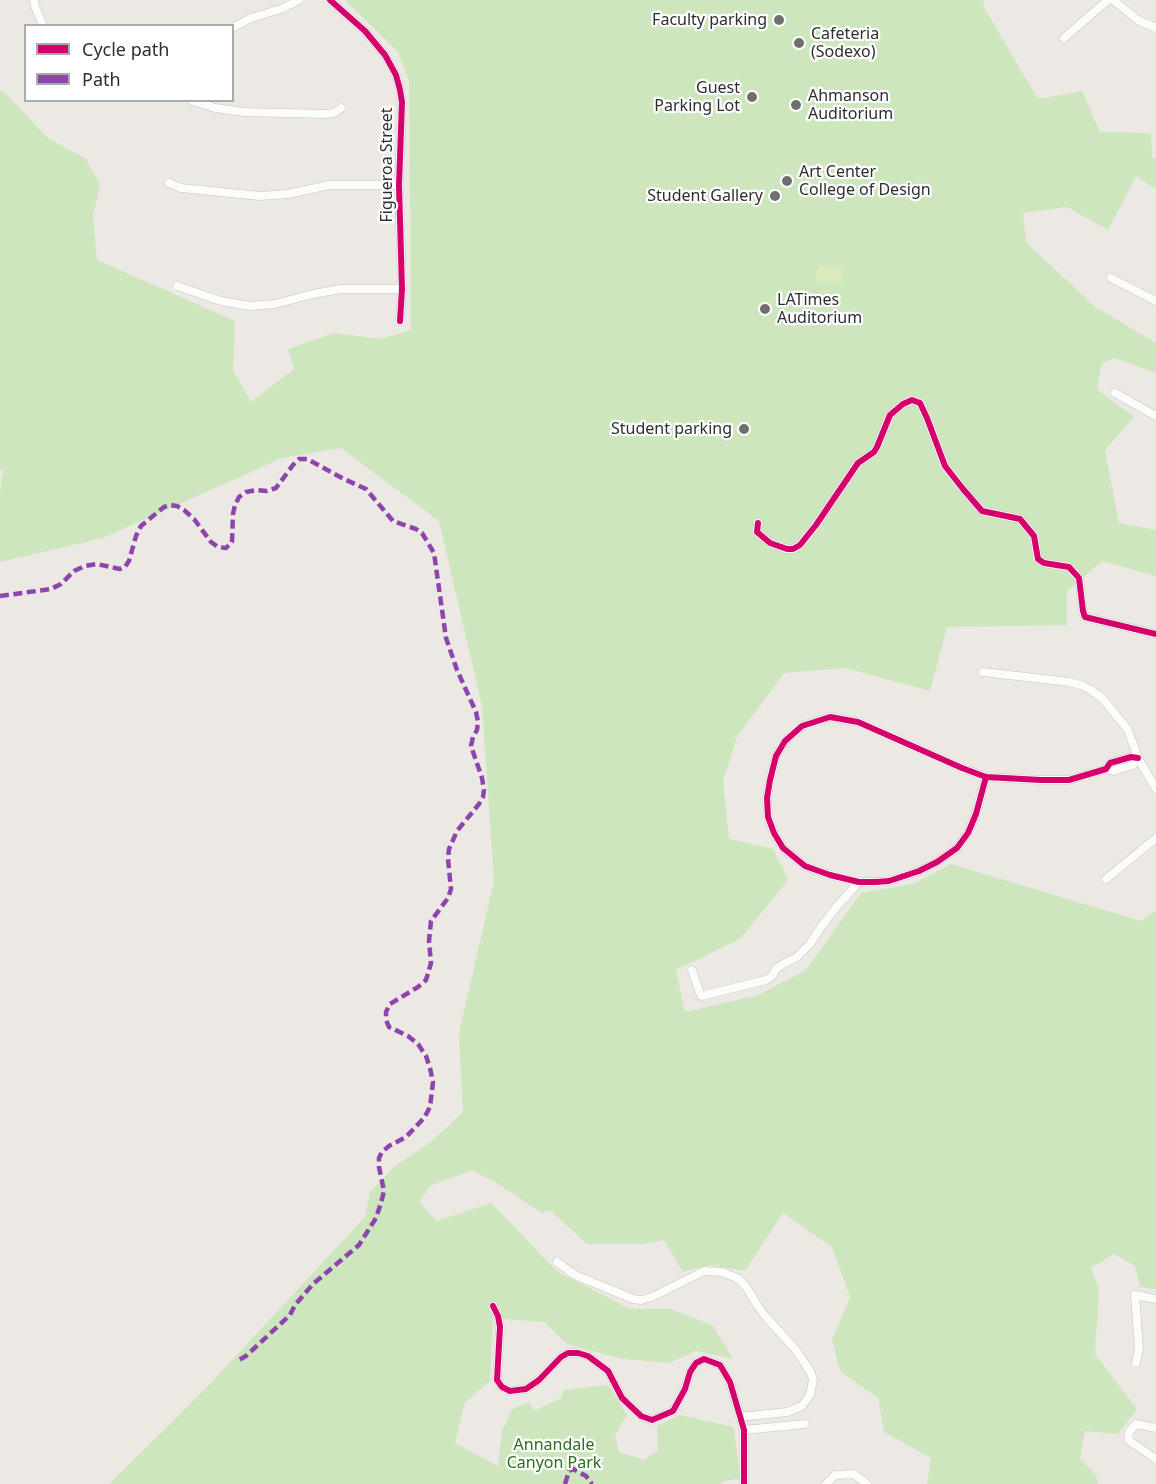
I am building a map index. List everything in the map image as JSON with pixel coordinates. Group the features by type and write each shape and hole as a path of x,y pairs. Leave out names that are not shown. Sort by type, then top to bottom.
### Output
{"street":[{"path":"34,0 42,24"},
{"path":"234,27 299,0"},
{"name":"Figueroa Street","path":"330,0 386,55 396,75 402,102 399,185 402,289 400,321"},
{"path":"1064,38 1108,0"},
{"path":"1113,0 1138,20 1156,28"},
{"path":"201,102 223,109 244,112 325,114 334,113 341,108"},
{"path":"169,183 181,188 260,196 288,194 328,185 399,185"},
{"path":"1111,278 1156,301"},
{"path":"177,286 221,301 249,306 275,304 334,290 402,289"},
{"path":"1115,393 1156,416"},
{"path":"758,523 757,532 770,543 786,549 793,549 800,545 858,464 874,452 890,416 903,404 912,400 920,403 945,466 982,511 1020,519 1034,536 1038,560 1068,567 1079,578 1085,618 1156,634"},
{"path":"983,672 1069,682 1091,690 1104,699 1128,730 1138,758 1156,789"},
{"path":"986,777 976,814 968,833 957,848 937,862 912,874 889,881 859,882 805,866 783,848 768,817 768,789 776,756 785,741 802,726 830,717 858,722 986,777 1069,780 1106,769 1113,771 1133,765 1138,758"},
{"path":"1106,879 1156,838"},
{"path":"692,970 701,996 766,980 776,969 797,957 810,944 826,920 859,882"},
{"path":"557,1262 575,1275 633,1299 641,1300 652,1297 704,1271 722,1272 739,1279 747,1287 761,1311 796,1350 813,1380 810,1395 802,1406 787,1412 740,1417"},
{"path":"1136,1363 1139,1348 1135,1295 1156,1299"},
{"path":"493,1306 500,1327 497,1380 502,1387 510,1391 526,1389 539,1380 561,1357 568,1353 578,1353 588,1356 608,1371 622,1398 641,1416 652,1420 673,1411 696,1363 705,1359 720,1365 729,1382 744,1430 744,1484"},
{"path":"744,1430 805,1424"},
{"path":"1156,1428 1136,1424 1129,1432 1128,1440 1156,1459"},
{"path":"826,1484 835,1475 854,1474 867,1484"}],"green space":[{"name":"Annandale Canyon Park","path":"345,0 983,0 985,9 1038,99 1082,91 1100,132 1151,133 1152,157 1156,160 1156,189 1136,176 1108,230 1067,207 1023,213 1026,242 1094,306 1156,343 1156,373 1115,358 1102,363 1097,389 1134,417 1105,450 1119,523 1156,530 1156,576 1102,561 1067,591 1067,625 947,627 930,691 846,668 784,673 737,737 723,781 729,839 773,849 788,880 741,938 676,970 685,1012 758,995 806,970 861,893 913,884 951,864 1141,921 1156,910 1156,1289 1140,1287 1135,1266 1114,1254 1091,1268 1099,1289 1095,1354 1137,1409 1118,1434 1085,1431 1080,1458 1096,1475 1098,1484 927,1484 931,1458 884,1432 878,1398 840,1371 832,1340 850,1297 832,1247 783,1213 745,1271 710,1265 683,1272 664,1240 643,1244 587,1244 550,1210 542,1213 472,1170 430,1186 419,1202 437,1221 491,1203 558,1272 630,1309 671,1309 712,1325 733,1359 696,1351 669,1363 623,1359 567,1344 544,1322 493,1318 490,1381 465,1402 455,1443 498,1466 502,1431 512,1409 529,1402 534,1411 561,1398 564,1390 608,1385 627,1415 615,1435 619,1452 644,1460 658,1450 657,1426 680,1415 734,1427 740,1479 722,1481 722,1484 109,1484 209,1385 365,1217 370,1192 395,1166 432,1141 463,1112 459,1033 494,881 482,706 439,521 341,448 282,458 103,538 0,562 0,493 3,469 0,470 0,91 4,92 49,139 86,159 100,185 93,216 97,260 235,321 233,370 251,402 294,369 288,349 334,333 380,339 411,330 409,80 398,52"},
{"path":"818,265 843,268 842,283 816,281"}],"marked path":[{"path":"0,596 51,589 61,584 74,571 85,566 97,564 120,569 125,567 141,526 164,507 170,505 184,510 194,519 211,542 218,547 226,548 232,542 233,514 239,497 246,492 276,488 299,459 307,459 366,489 393,521 422,533 434,553 446,638 457,670 476,712 477,730 471,746 484,790 479,804 457,831 449,849 451,889 448,898 431,921 429,941 431,963 426,980 390,1004 386,1012 389,1027 408,1036 418,1044 426,1056 433,1082 430,1107 424,1118 406,1137 382,1152 379,1167 384,1191 376,1218 359,1245 313,1284 295,1305 290,1315 246,1356 237,1361"},
{"path":"565,1484 569,1471 573,1469 586,1476 592,1484"}],"cycle path":[{"path":"330,0 365,31 385,55 396,75 400,90 402,102 399,185 402,289 400,321"},
{"path":"758,523 757,532 770,543 787,549 800,545 858,463 874,452 890,415 912,400 920,403 945,466 982,511 1020,519 1034,536 1038,559 1044,563 1069,567 1079,578 1085,617 1156,634"},
{"path":"986,777 976,814 968,833 957,848 919,871 889,881 859,882 805,866 783,848 768,817 767,798 770,780 776,756 785,741 802,726 830,717 858,722 986,777 1069,780 1106,769 1110,763 1131,757 1138,758"},
{"path":"493,1306 500,1327 497,1380 502,1387 510,1391 526,1389 539,1380 561,1357 568,1353 578,1353 588,1356 608,1371 622,1398 641,1416 652,1420 673,1411 696,1363 704,1359 720,1365 730,1382 744,1430 744,1484"}],"place":[{"name":"Faculty parking","path":"779,20"},
{"name":"Cafeteria (Sodexo)","path":"799,43"},
{"name":"Guest Parking Lot","path":"752,97"},
{"name":"Ahmanson Auditorium","path":"796,105"},
{"name":"Art Center College of Design","path":"787,181"},
{"name":"Student Gallery","path":"775,196"},
{"name":"LATimes Auditorium","path":"765,309"},
{"name":"Student parking","path":"744,429"}]}
